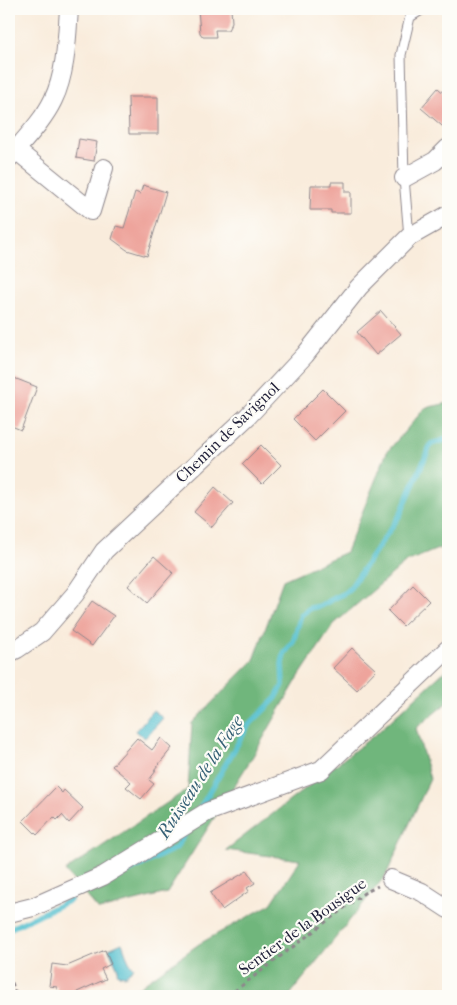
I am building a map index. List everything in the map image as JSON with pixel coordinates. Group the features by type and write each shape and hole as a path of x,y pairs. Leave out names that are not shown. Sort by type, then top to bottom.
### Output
{"street":[{"path":"69,9 65,61 54,100 35,127 12,154 90,211 104,168"},
{"path":"404,178 435,161 448,148"},
{"name":"Chemin de Savignol","path":"9,653 42,632 75,594 104,550 248,416 305,355 360,287 409,237 448,215"},
{"path":"9,913 33,906 102,876 207,812 322,770 448,649"},
{"path":"391,879 422,892 448,909"}],"lane":[{"path":"409,237 404,178 401,55 410,18 424,9"}],"path":[{"name":"Sentier de la Bousigue","path":"228,996 364,893 391,879"},
{"path":"9,976 17,996"}],"green space":[{"path":"448,403 448,545 406,562 334,624 298,678 253,756 167,893 99,910 65,871 188,789 192,723 254,660 283,580 346,552 387,452 425,408"},
{"path":"448,668 448,702 416,728 430,779 386,875 289,996 126,996 199,944 271,904 300,860 226,850 377,733"}],"water":[{"path":"153,710 163,718 145,738 136,731"},
{"path":"122,943 129,962 134,968 125,976 119,975 117,972 118,969 109,949"}],"building":[{"path":"198,9 231,9 232,22 228,30 215,30 216,37 203,37 200,33"},
{"path":"438,88 448,97 448,131 421,108"},
{"path":"128,97 158,97 158,134 129,134"},
{"path":"79,139 97,142 94,161 76,158"},
{"path":"331,182 345,182 345,192 351,192 351,213 331,213 331,210 310,210 311,185 331,185"},
{"path":"143,185 166,192 147,256 127,250 112,239 116,226 124,228 135,192 140,194"},
{"path":"381,311 401,334 376,355 357,332"},
{"path":"9,376 37,387 21,430 9,425"},
{"path":"323,389 345,411 315,441 293,419"},
{"path":"261,445 281,465 262,484 242,464"},
{"path":"215,487 233,503 212,527 194,512"},
{"path":"154,556 173,573 147,603 128,586"},
{"path":"413,585 429,601 403,626 388,611"},
{"path":"92,601 114,616 92,646 71,631"},
{"path":"352,648 376,670 357,690 333,668"},
{"path":"137,738 152,750 161,738 172,748 154,770 156,771 149,780 154,784 141,799 126,787 131,782 112,766"},
{"path":"56,787 62,793 64,790 83,808 69,823 62,815 57,820 54,817 37,835 23,821"},
{"path":"247,871 255,883 247,888 249,891 222,910 210,893"},
{"path":"105,950 111,964 101,969 106,979 77,992 76,996 56,996 57,987 49,986 52,964 67,966"}],"waterway":[{"name":"Ruisseau de la Fage","path":"199,810 248,726 276,698 283,685 282,664 284,654 293,642 301,615 310,608 320,606 348,591 400,515 431,444 448,439"},
{"name":"Ruisseau de la Fage","path":"117,877 176,848 186,831"},
{"name":"Ruisseau de la Fage","path":"9,929 70,900"}]}
